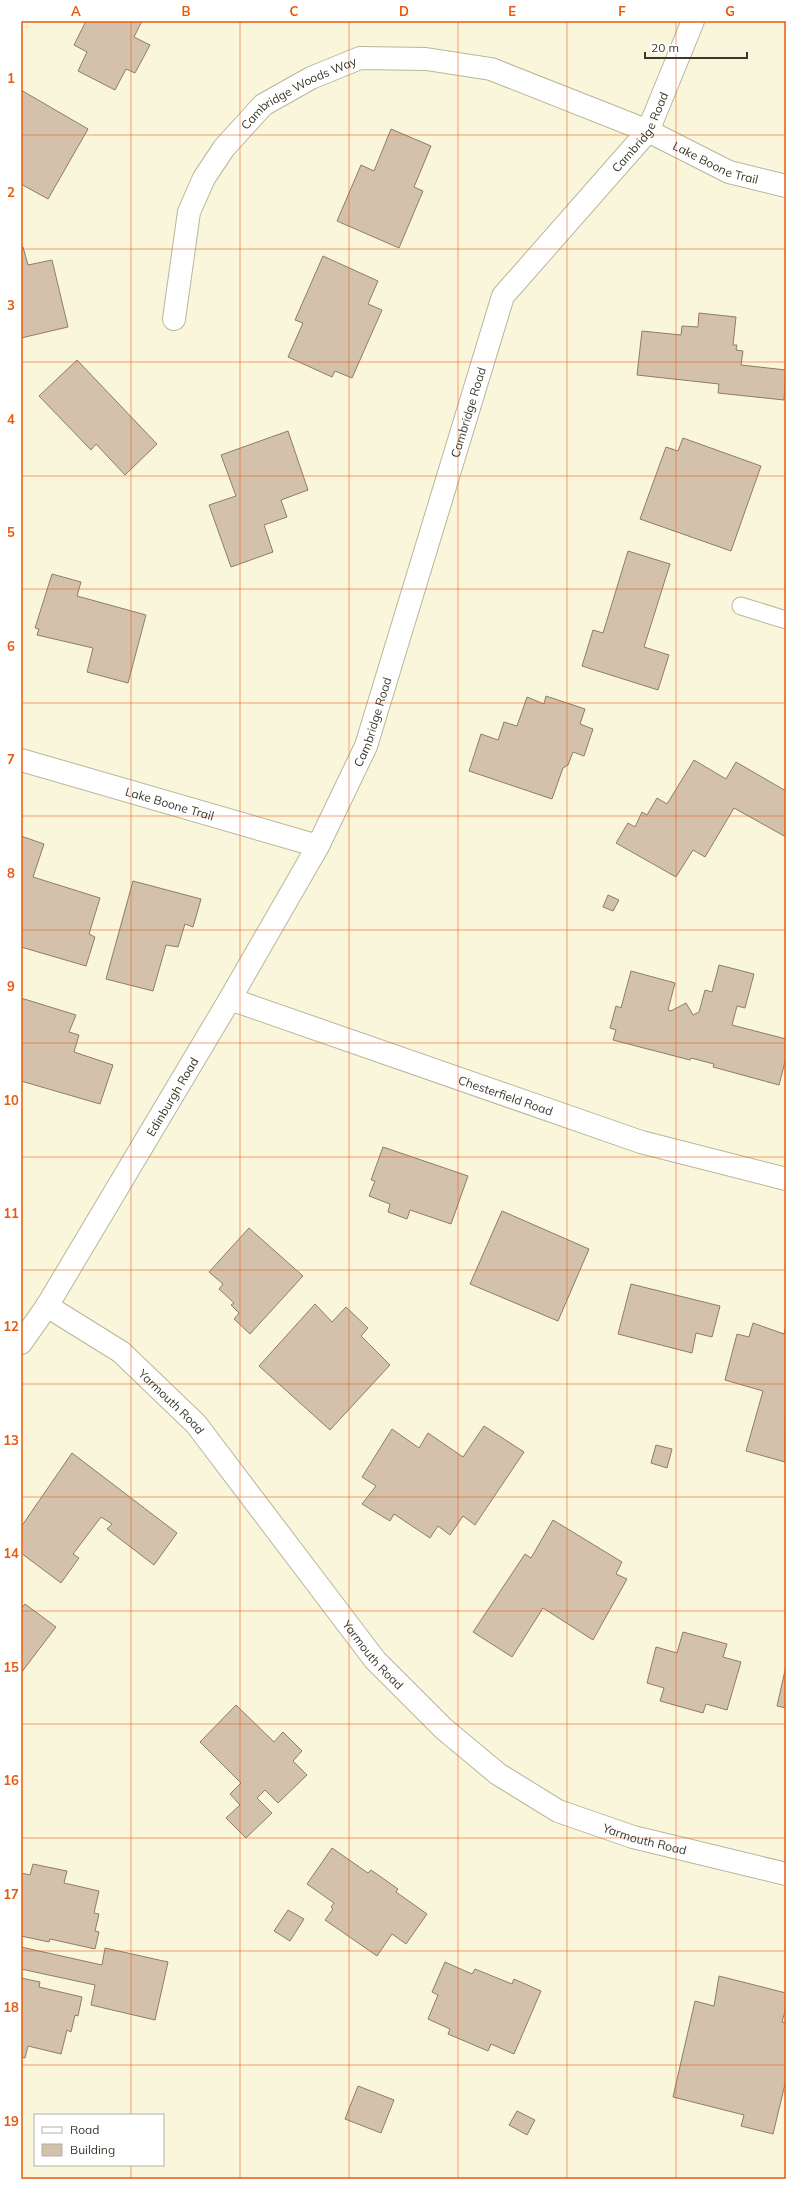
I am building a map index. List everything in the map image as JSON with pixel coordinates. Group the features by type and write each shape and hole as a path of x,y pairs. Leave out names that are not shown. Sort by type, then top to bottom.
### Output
{"street":[{"name":"Cambridge Road","path":"318,846 366,746 503,296 648,131 693,21"},
{"name":"Cambridge Woods Way","path":"174,319 189,212 204,178 224,148 263,105 311,78 360,58 426,59 491,69 648,131"},
{"name":"Lake Boone Trail","path":"648,131 729,172 786,186"},
{"name":"Lake Boone Trail","path":"21,760 318,846"},
{"name":"Edinburgh Road","path":"21,1343 47,1306 230,1000 318,846"},
{"name":"Chesterfield Road","path":"230,1000 641,1142 786,1179"},
{"name":"Yarmouth Road","path":"47,1306 121,1352 196,1424 375,1660 444,1729 498,1774 558,1811 633,1837 786,1874"}],"lane":[{"path":"740,606 786,620"}],"building":[{"path":"86,21 142,21 134,37 150,45 135,73 126,69 115,90 78,71 87,52 74,45"},
{"path":"21,90 88,129 48,199 21,184"},
{"path":"391,129 431,146 414,187 423,191 399,248 337,221 361,165 374,171"},
{"path":"21,247 23,247 28,265 52,260 68,327 21,338"},
{"path":"323,256 378,281 368,304 382,310 352,378 335,371 332,377 288,357 303,323 295,320"},
{"path":"699,313 736,317 733,345 737,345 736,350 743,351 741,365 786,370 784,400 718,393 719,384 637,375 642,331 681,335 682,326 698,327"},
{"path":"77,360 157,444 125,475 96,444 91,450 39,396"},
{"path":"288,431 308,490 281,500 287,517 264,525 273,552 231,567 209,505 236,496 221,455"},
{"path":"683,438 761,466 731,551 640,519 666,447 678,451"},
{"path":"628,551 670,564 644,647 669,655 658,690 582,666 593,630 603,633"},
{"path":"52,574 81,582 77,596 146,615 128,683 87,672 93,648 37,635 39,629 35,628"},
{"path":"546,696 585,709 580,724 593,729 584,756 573,752 568,765 563,768 552,799 469,771 481,734 498,740 504,722 517,726 527,697 544,704"},
{"path":"694,760 726,779 736,762 786,791 786,837 734,808 705,857 693,850 676,877 616,843 628,823 635,827 642,812 647,815 657,798 667,804"},
{"path":"21,836 44,844 33,877 100,898 89,934 95,937 86,966 21,947"},
{"path":"133,881 201,899 193,927 185,924 178,947 166,945 153,991 106,979"},
{"path":"608,895 619,900 613,911 603,907"},
{"path":"719,965 754,974 745,1008 737,1006 732,1025 786,1039 786,1058 779,1085 713,1067 714,1064 691,1058 690,1060 613,1040 616,1030 610,1028 616,1006 621,1008 631,971 675,983 668,1010 671,1011 686,1003 693,1015 699,1012 705,990 712,992"},
{"path":"21,998 76,1015 69,1032 79,1035 74,1052 113,1065 100,1104 21,1081"},
{"path":"383,1147 468,1176 451,1224 410,1210 407,1219 388,1212 390,1204 369,1196 375,1181 371,1180"},
{"path":"502,1211 589,1249 558,1321 470,1284"},
{"path":"249,1228 303,1276 250,1334 234,1319 239,1313 231,1305 234,1303 219,1289 223,1284 209,1272"},
{"path":"631,1284 720,1306 712,1337 696,1333 692,1353 618,1334"},
{"path":"315,1304 332,1322 346,1307 368,1328 361,1336 390,1365 330,1430 259,1366"},
{"path":"753,1323 784,1334 786,1325 785,1462 746,1451 763,1391 725,1380 737,1334 749,1337"},
{"path":"484,1426 524,1452 475,1525 463,1516 450,1535 438,1526 430,1538 394,1514 390,1521 362,1504 376,1486 362,1477 392,1429 419,1448 428,1433 463,1457"},
{"path":"656,1445 672,1449 667,1468 651,1463"},
{"path":"72,1453 177,1533 154,1565 107,1529 112,1524 101,1517 73,1554 79,1558 61,1583 21,1553 21,1527"},
{"path":"553,1520 622,1562 616,1574 627,1579 593,1640 543,1608 512,1657 473,1632 525,1554 531,1558"},
{"path":"25,1604 56,1627 21,1673 21,1609"},
{"path":"683,1632 727,1644 723,1657 741,1662 727,1710 706,1704 703,1713 660,1701 664,1688 647,1683 656,1647 677,1653"},
{"path":"786,1666 786,1708 777,1706"},
{"path":"236,1705 274,1742 283,1732 302,1751 293,1761 307,1775 278,1803 265,1790 257,1798 272,1813 246,1838 226,1818 240,1805 230,1794 241,1783 200,1742"},
{"path":"332,1848 368,1873 371,1870 398,1889 396,1892 427,1914 406,1944 392,1934 377,1956 325,1920 333,1909 331,1907 334,1903 307,1884"},
{"path":"33,1864 67,1871 64,1883 99,1891 94,1913 99,1914 95,1931 99,1932 95,1949 50,1939 49,1942 21,1936 21,1873 30,1875"},
{"path":"288,1910 304,1919 290,1941 274,1931"},
{"path":"21,1947 102,1965 105,1948 168,1962 155,2020 91,2005 95,1985 21,1969"},
{"path":"445,1962 472,1974 475,1969 512,1984 514,1979 541,1991 514,2054 491,2044 488,2051 448,2034 450,2029 428,2019 438,1995 432,1992"},
{"path":"719,1976 786,1993 786,2008 782,2022 786,2023 786,2080 773,2134 741,2126 744,2115 673,2097 695,2001 714,2006"},
{"path":"21,1978 40,1982 39,1987 82,1997 78,2016 75,2015 71,2032 67,2030 61,2054 28,2046 25,2058 21,2057"},
{"path":"358,2086 394,2100 381,2133 345,2119"},
{"path":"517,2111 535,2120 527,2135 509,2125"}]}
